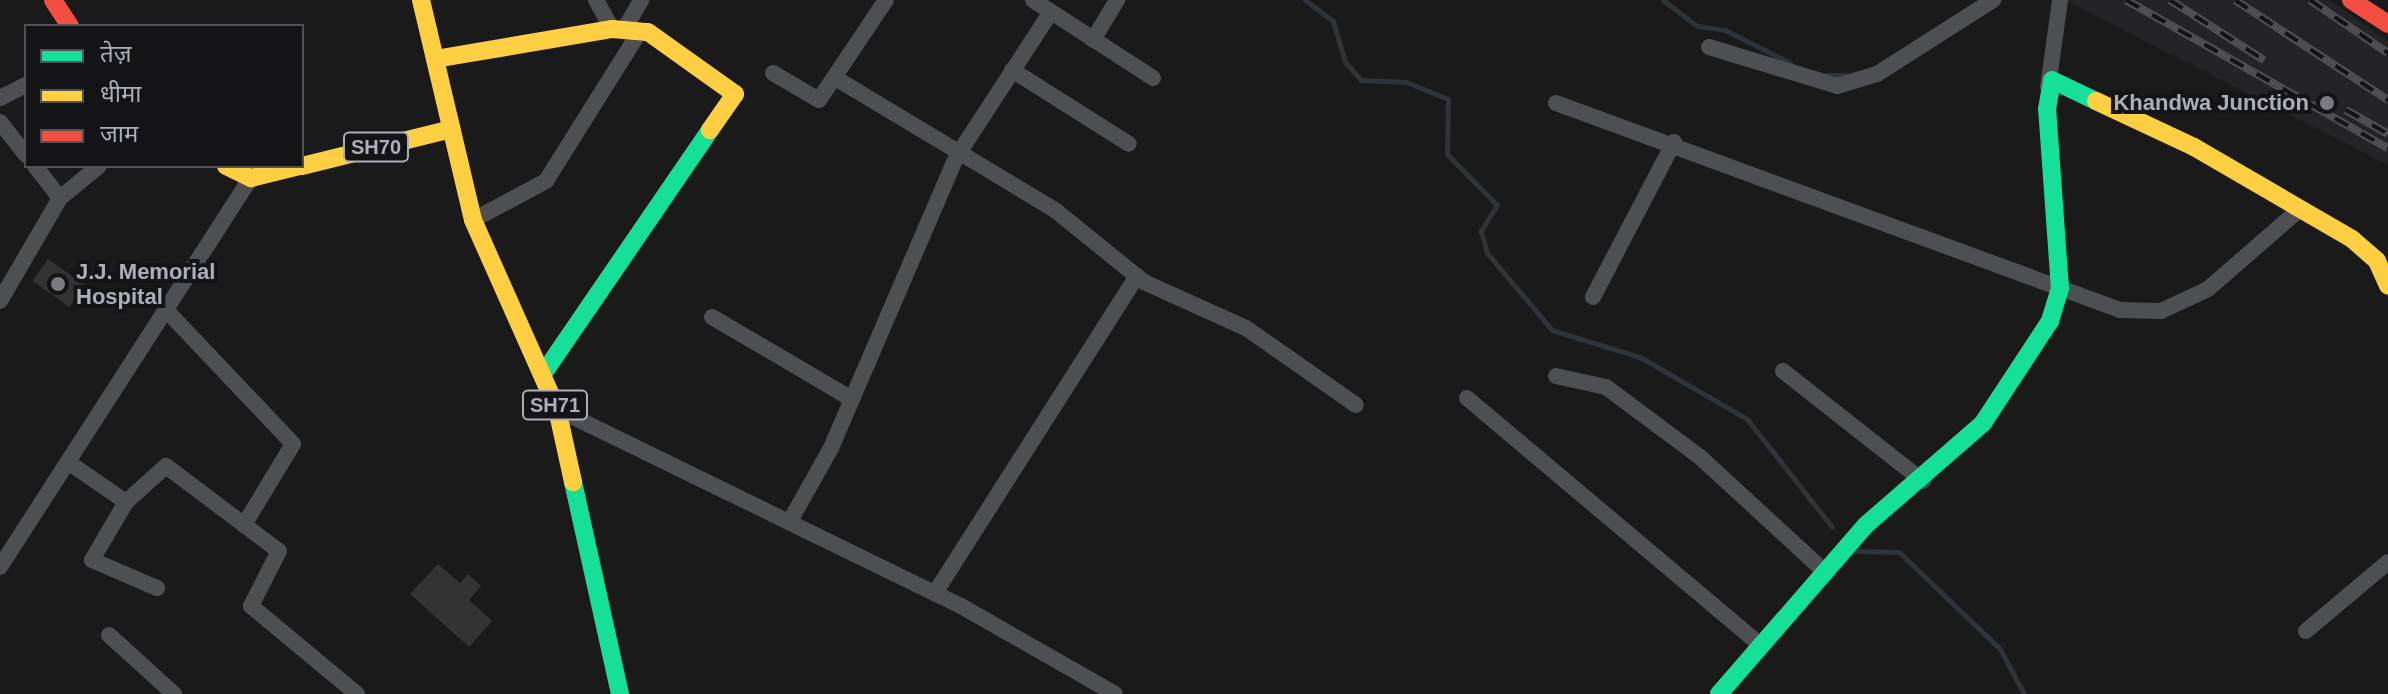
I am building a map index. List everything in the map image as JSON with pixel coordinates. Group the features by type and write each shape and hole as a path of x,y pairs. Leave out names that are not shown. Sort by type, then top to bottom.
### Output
{"main road":[{"path":"53,0 69,24"},
{"path":"421,0 451,129"},
{"path":"2363,4 2388,24"},
{"path":"435,59 625,30 735,94 543,374"},
{"path":"1719,694 1867,524 1923,481 1983,423 2050,321 2060,289 2048,87 2062,81 2352,239 2377,261 2388,286"},
{"name":"SH71","path":"451,129 473,220 557,409 620,694"},
{"name":"SH70","path":"304,165 451,129"},
{"path":"230,168 251,178"},
{"name":"SH70","path":"251,178 293,168"}],"street":[{"path":"596,0 625,30"},
{"path":"473,220 546,181 641,0"},
{"path":"773,73 811,99 837,79 886,0"},
{"path":"1033,0 1153,78"},
{"path":"1093,40 1117,0"},
{"path":"1709,47 1837,86 1877,74 1993,0"},
{"path":"2048,87 2060,0"},
{"path":"790,521 852,399 957,156 1051,12"},
{"path":"1012,70 1129,144"},
{"path":"837,79 957,156 1055,210 1137,276 1246,328 1356,405"},
{"path":"0,98 24,86"},
{"path":"1556,103 1674,142 2120,310 2161,311 2208,289 2300,209"},
{"path":"0,122 24,152"},
{"path":"1593,297 1674,142"},
{"path":"37,168 60,198"},
{"path":"0,301 60,198 97,168"},
{"path":"0,567 251,178"},
{"path":"935,593 1137,276"},
{"path":"167,311 293,444 244,525"},
{"path":"712,317 852,399"},
{"path":"1783,371 1923,481"},
{"path":"1556,376 1606,387 1700,457 1825,572"},
{"path":"1467,398 1761,646"},
{"path":"557,409 935,593 1115,694"},
{"path":"68,462 126,502"},
{"path":"157,588 92,560 126,502 166,466 279,551 251,606 357,694"},
{"path":"2306,631 2388,562"},
{"path":"109,635 174,694"}],"shaded area":[{"name":"Khandwa Junction","path":"2064,0 2330,0 2388,41 2388,165"}],"building":[{"path":"48,259 85,285 69,307 33,281"},
{"path":"438,564 460,583 468,574 481,586 469,600 492,621 469,647 410,594"}],"waterway":[{"path":"1305,0 1333,21 1345,62 1361,80 1406,82 1448,99 1447,154 1497,205 1481,231 1487,253 1552,330 1640,357 1747,419 1832,527"},
{"path":"1663,0 1697,26 1725,30 1790,63"},
{"path":"1826,75 1848,75"},
{"path":"1856,551 1899,552 2000,649 2024,694"}],"railway":[{"path":"2126,0 2388,148"},
{"path":"2170,0 2264,60"},
{"path":"2235,0 2388,100"},
{"path":"2310,0 2388,53"},
{"path":"2346,110 2388,134"}],"traffic: fast":[{"path":"1719,694 1867,524 1983,423 2050,321 2060,289 2047,109 2052,80 2096,101"},
{"path":"543,374 710,130"},
{"path":"573,482 620,694"}],"traffic: slow":[{"path":"421,0 473,220 557,409 573,482"},
{"path":"435,59 612,29 648,32 735,94 710,130"},
{"path":"2096,101 2194,147 2352,239 2377,261 2388,286"},
{"path":"304,166 451,129"},
{"path":"230,168 251,178 292,168"}],"traffic: jam":[{"path":"53,0 69,24"},
{"path":"2351,0 2388,24"}],"place":[{"name":"Khandwa Junction","path":"2327,103"},
{"name":"J.J. Memorial Hospital","path":"58,284"}]}
